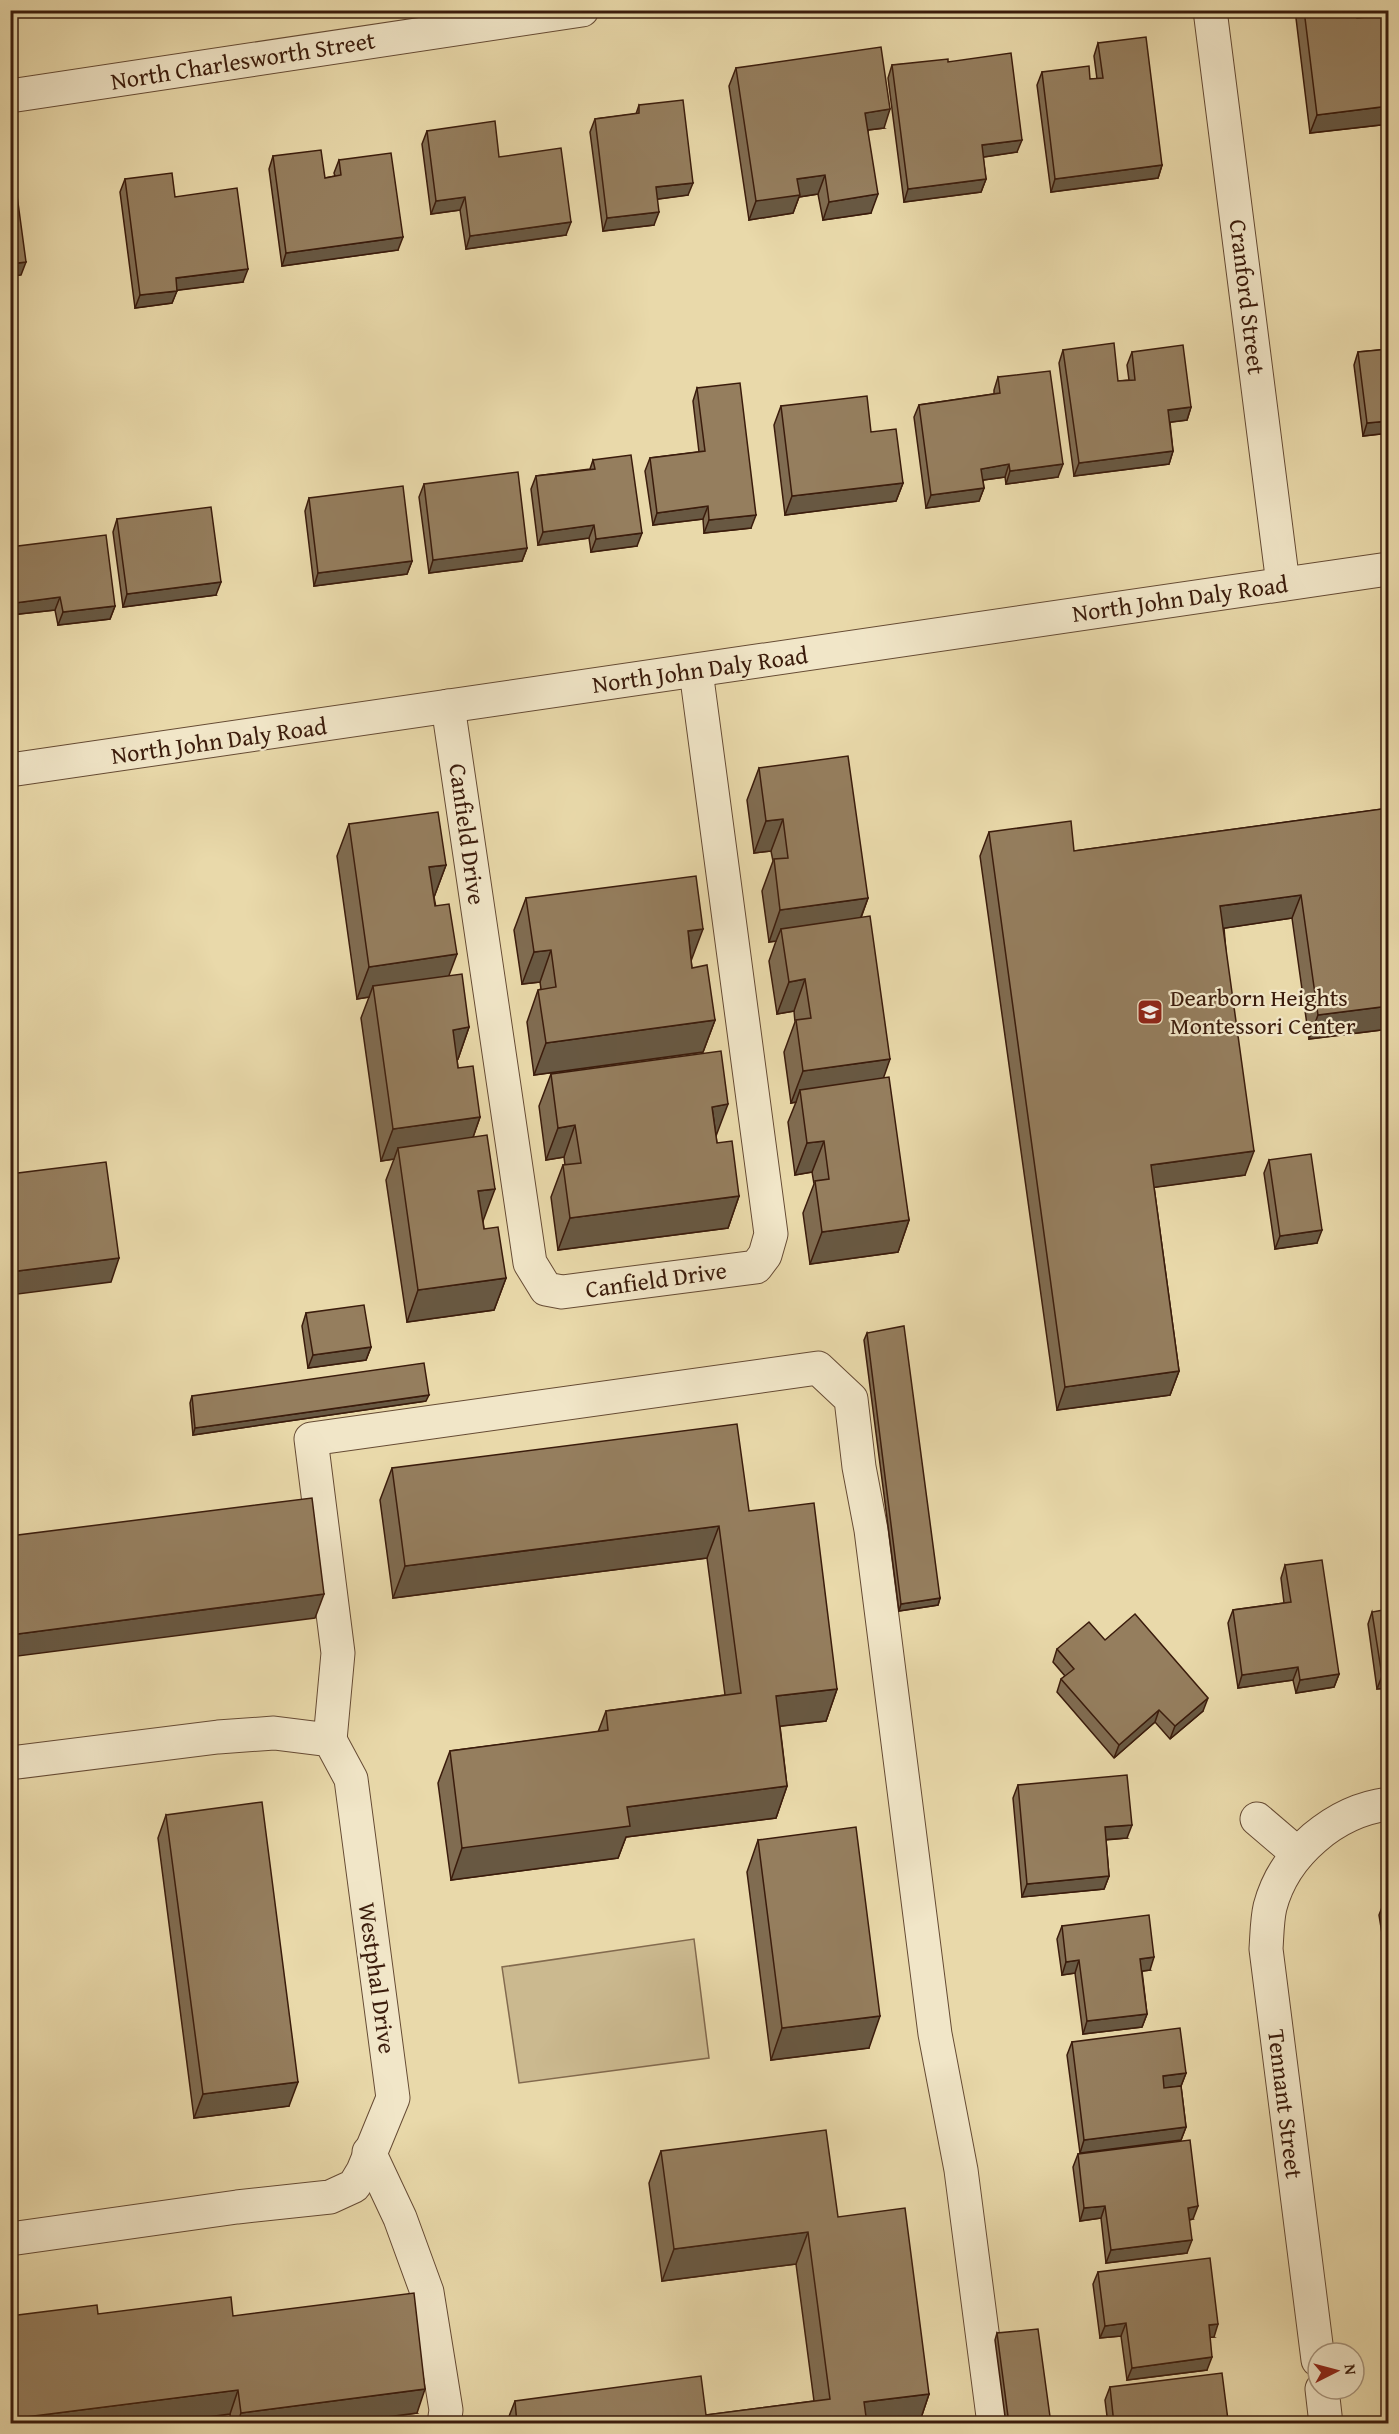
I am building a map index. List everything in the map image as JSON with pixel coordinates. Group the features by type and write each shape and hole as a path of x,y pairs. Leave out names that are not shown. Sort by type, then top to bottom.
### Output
{"street":[{"name":"North Charlesworth Street","path":"10,96 582,10"},
{"name":"Cranford Street","path":"1210,10 1283,584"},
{"name":"North John Daly Road","path":"10,770 1389,569"},
{"name":"Canfield Drive","path":"448,706 530,1263 546,1289 562,1292 756,1267 765,1255 771,1234 696,671"},
{"path":"10,1763 218,1737 274,1733 330,1740 338,1653 311,1439 818,1368 851,1399 876,1565 935,2034 961,2170 994,2424"},
{"name":"Westphal Drive","path":"10,2239 237,2207 330,2197 354,2186 363,2171 393,2098 351,1779 330,1740"},
{"name":"Tennant Street","path":"1316,2341 1266,1949 1270,1906 1288,1868 1298,1854 1329,1826 1344,1817 1389,1804"},
{"path":"1257,1819 1298,1854"},
{"path":"369,2152 400,2218 427,2292 446,2410 444,2424"},
{"path":"1323,2401 1326,2424"}],"shaded area":[{"path":"694,1939 709,2058 519,2083 502,1967"}],"building":[{"path":"1304,10 1356,10 1357,18 1389,15 1389,106 1317,115"},
{"path":"1146,37 1162,165 1055,179 1042,72 1089,66 1090,79 1103,78 1098,43"},
{"path":"881,47 890,109 865,113 878,194 829,202 825,175 797,179 800,195 756,201 736,68"},
{"path":"1011,53 1022,140 982,145 986,179 908,189 892,65 948,59 948,62"},
{"path":"683,100 693,183 656,187 659,212 607,218 595,119 639,113 639,105"},
{"path":"495,121 499,157 561,148 571,222 470,236 465,197 436,201 427,131"},
{"path":"321,150 325,178 341,175 339,160 391,153 403,237 286,253 273,156"},
{"path":"172,173 175,197 237,188 248,269 176,278 177,291 140,295 125,179"},
{"path":"16,188 26,262 10,264 10,189"},
{"path":"1114,343 1118,381 1135,380 1132,352 1183,345 1191,407 1168,410 1173,451 1079,463 1063,350"},
{"path":"1389,349 1389,421 1367,423 1358,352"},
{"path":"1050,371 1063,464 1010,471 1009,464 981,469 984,488 931,495 919,405 1000,393 998,377"},
{"path":"740,383 756,515 709,520 708,506 657,513 650,458 705,451 697,388"},
{"path":"867,396 871,432 896,429 903,483 792,496 781,406"},
{"path":"631,455 642,533 596,539 594,525 543,532 536,476 595,469 593,460"},
{"path":"518,472 527,548 433,560 424,484"},
{"path":"403,486 412,561 318,573 309,498"},
{"path":"211,507 221,582 127,594 117,519"},
{"path":"106,535 115,606 63,612 60,597 15,603 10,571 10,547"},
{"path":"848,756 868,898 780,910 774,859 788,858 783,819 766,821 759,768"},
{"path":"1389,808 1389,1006 1318,1015 1301,895 1220,906 1254,1151 1151,1165 1179,1371 1065,1387 989,832 1071,821 1074,851"},
{"path":"438,812 446,865 429,867 435,906 449,904 457,954 369,967 349,824"},
{"path":"696,876 703,929 688,931 692,968 707,965 715,1020 546,1043 538,990 556,987 551,950 534,952 526,898"},
{"path":"870,916 890,1059 803,1071 796,1020 811,1018 805,979 789,982 781,929"},
{"path":"462,974 469,1027 453,1030 458,1068 473,1066 480,1117 393,1129 373,986"},
{"path":"721,1051 728,1104 712,1107 717,1143 732,1141 739,1196 570,1218 563,1165 581,1163 575,1125 558,1128 551,1074"},
{"path":"889,1077 909,1220 822,1232 815,1181 829,1179 824,1141 807,1143 800,1090"},
{"path":"487,1135 495,1189 478,1191 484,1229 498,1227 506,1278 418,1290 398,1148"},
{"path":"1311,1154 1322,1230 1280,1236 1269,1160"},
{"path":"106,1162 119,1258 10,1272 10,1174"},
{"path":"364,1305 371,1347 313,1355 306,1313"},
{"path":"904,1326 940,1598 901,1604 867,1333"},
{"path":"424,1363 429,1395 195,1428 192,1396"},
{"path":"737,1424 749,1511 814,1503 837,1689 776,1696 787,1786 627,1807 630,1826 462,1848 450,1751 608,1730 606,1711 741,1693 719,1526 405,1566 392,1468"},
{"path":"312,1498 324,1594 10,1635 10,1536"},
{"path":"1322,1560 1339,1674 1300,1680 1298,1667 1242,1675 1233,1610 1291,1602 1285,1565"},
{"path":"1389,1609 1389,1675 1382,1676 1372,1612"},
{"path":"1135,1614 1208,1698 1175,1726 1159,1710 1119,1745 1061,1679 1074,1669 1057,1649 1089,1622 1105,1640"},
{"path":"1127,1775 1132,1825 1105,1827 1109,1876 1027,1884 1018,1785"},
{"path":"262,1802 298,2082 203,2094 166,1815"},
{"path":"856,1827 880,2016 782,2028 758,1840"},
{"path":"1384,1902 1389,1902 1389,1933"},
{"path":"1149,1915 1154,1957 1140,1959 1147,2014 1087,2021 1079,1960 1066,1962 1062,1926"},
{"path":"1180,2028 1186,2073 1163,2076 1164,2088 1181,2086 1186,2127 1084,2140 1072,2042"},
{"path":"826,2130 838,2217 905,2208 929,2394 864,2402 867,2424 517,2424 515,2401 701,2376 706,2415 830,2399 808,2232 674,2249 661,2151"},
{"path":"1190,2140 1198,2206 1188,2208 1192,2240 1111,2250 1105,2206 1084,2208 1078,2154"},
{"path":"1210,2258 1218,2324 1209,2325 1212,2357 1132,2368 1126,2323 1105,2326 1098,2272"},
{"path":"414,2293 425,2389 241,2413 238,2390 10,2419 10,2316 97,2305 98,2314 231,2297 233,2316"},
{"path":"1038,2329 1051,2424 1009,2424 997,2333"},
{"path":"1222,2373 1228,2420 1219,2421 1219,2424 1114,2424 1110,2387"}],"place":[{"name":"Dearborn Heights Montessori Center","path":"1150,1012"}]}
